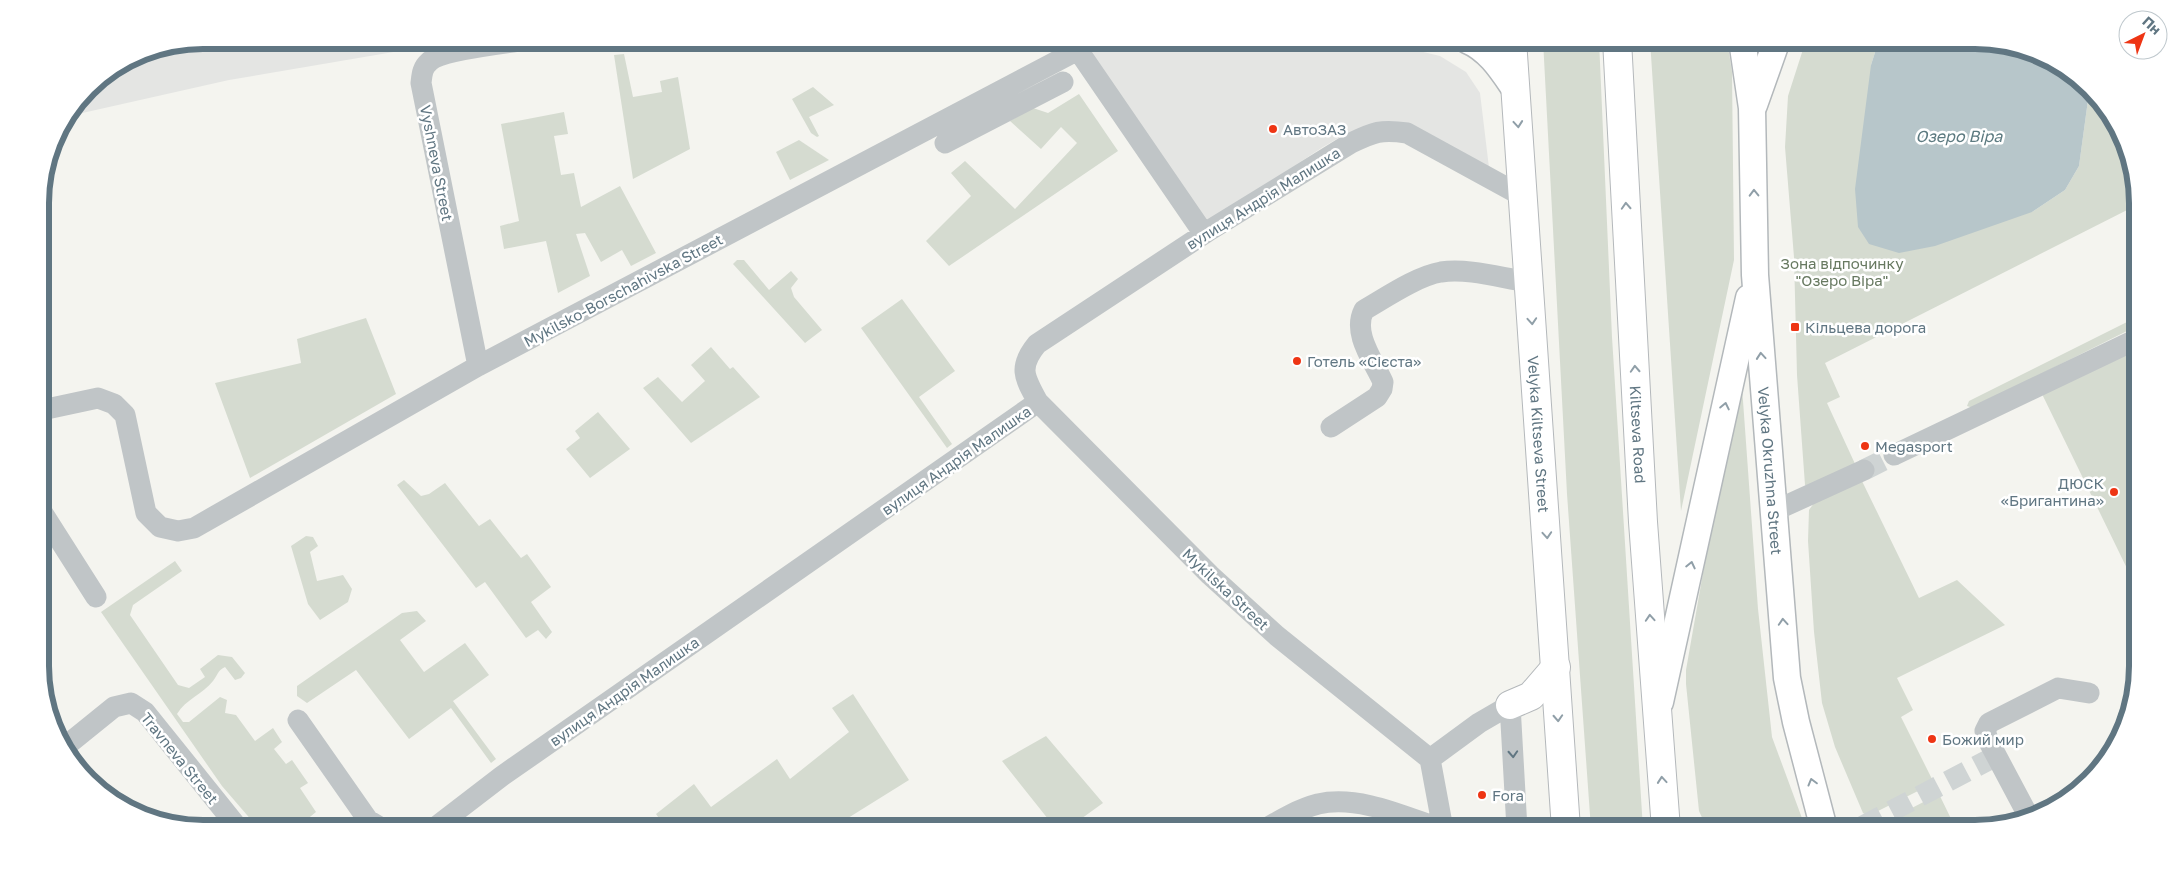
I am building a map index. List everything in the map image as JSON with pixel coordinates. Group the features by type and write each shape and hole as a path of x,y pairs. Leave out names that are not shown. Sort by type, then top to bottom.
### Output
{"highway":[{"name":"Velyka Kiltseva Street","path":"1513,49 1565,820"},
{"name":"Kiltseva Road","path":"1617,49 1643,522 1665,820"},
{"path":"1510,706 1531,696 1556,667"}],"main road":[{"path":"1483,49 1497,62 1515,89"},
{"path":"1743,49 1752,108"},
{"path":"1752,108 1774,49"},
{"name":"Velyka Okruzhna Street","path":"1752,108 1755,275 1787,678 1796,722 1822,820"},
{"path":"1657,714 1755,275"}],"street":[{"name":"Vyshneva Street","path":"475,49 445,54 430,60 422,70 421,83 478,366"},
{"name":"Mykilsko-Borschahivska Street","path":"49,408 98,398 114,404 125,415 146,513 160,527 178,531 194,528 478,366 960,112 1067,49"},
{"name":"Mykilsko-Borschahivska Street","path":"1077,49 1204,234"},
{"path":"945,143 1063,82"},
{"path":"960,112 976,127"},
{"name":"вулиця Андрія Малишка","path":"445,820 502,776 1038,402 1026,380 1024,366 1027,356 1037,344 1204,234 1351,143 1371,134 1387,130 1407,133 1524,198"},
{"path":"1331,427 1377,397 1382,389 1383,382 1359,330 1359,319 1364,310 1418,280 1438,273 1454,271 1529,282"},
{"path":"1894,455 2129,343"},
{"name":"Mykilska Street","path":"1038,402 1210,575 1277,636 1430,759"},
{"path":"1774,511 1864,470"},
{"path":"49,523 96,598"},
{"path":"2026,812 1988,742 1985,731 1989,724 2058,688 2089,693"},
{"name":"Travneva Street","path":"70,743 114,707 132,703 145,712 231,820"},
{"path":"1440,820 1430,759 1479,723 1510,706 1516,820"},
{"path":"298,720 368,820"},
{"path":"1280,820 1317,805 1347,802 1384,810 1415,820"}],"shaded area":[{"path":"411,49 229,80 77,114 101,87 126,69 153,57 183,50"},
{"path":"1085,49 1411,49 1440,56 1466,72 1480,93 1490,176 1366,126 1342,136 1323,147 1204,225"}],"green space":[{"path":"1543,49 1599,49 1612,337 1642,820 1590,820 1567,494"},
{"path":"1651,49 1728,49 1732,72 1734,260 1681,511"},
{"name":"Зона відпочинку \"Озеро Віра\"","path":"1803,49 1876,49 1871,65 2032,212 2065,190 2079,166 2089,99 2103,117 2113,135 2121,153 2128,183 2129,209 1825,363 1840,397 1827,403 1856,466 1810,488 1805,485 1797,375 1794,257 1785,147 1788,96"},
{"path":"624,54 633,97 662,92 660,81 678,77 690,149 633,179 614,55"},
{"path":"813,87 834,105 809,117 819,136 817,137 811,133 792,99"},
{"path":"1079,94 1118,151 949,266 926,241 971,196 951,173 965,161 1015,209 1077,143 1061,127 1041,149 1010,121 1033,108 1048,113"},
{"path":"564,112 568,134 554,136 561,175 574,173 581,207 620,186 656,253 631,266 622,250 601,262 585,233 576,234 590,276 558,293 546,241 504,249 500,226 519,221 501,124"},
{"path":"799,140 829,160 790,180 776,152"},
{"path":"737,260 744,260 769,290 791,271 798,279 791,288 794,297 822,330 805,343 733,264"},
{"path":"902,299 955,371 919,397 952,444 947,448 861,328"},
{"path":"366,318 396,394 250,478 215,383 301,363 297,339"},
{"path":"2129,321 2129,330 1973,408 1967,406 1969,401"},
{"path":"711,347 730,369 733,367 760,397 691,443 643,388 658,377 682,402 705,381 691,365"},
{"name":"ДЮСК «Бригантина»","path":"2129,351 2129,573 2042,394"},
{"path":"1741,373 1758,609 1772,737 1803,820 1703,820 1699,811 1686,670"},
{"path":"598,412 630,449 590,478 566,449 580,438 575,431"},
{"path":"1861,479 1919,598 1957,580 2005,625 1897,678 1913,710 1901,717 1934,783 1868,816 1863,813 1835,747 1822,703 1814,632 1808,541 1809,510 1814,503"},
{"path":"404,480 421,496 429,494 445,483 479,526 490,519 521,558 527,554 551,587 531,602 552,632 546,639 538,630 526,638 485,582 476,588 397,485"},
{"path":"306,536 313,537 318,546 310,552 317,581 343,575 352,589 348,602 320,620 308,604 291,546"},
{"path":"175,561 182,571 133,605 130,615 178,685 189,688 205,677 200,669 218,655 232,657 245,673 241,678 235,680 225,667 209,686 185,704 177,714 183,722 189,722 220,697 227,700 225,713 236,715 255,741 273,728 282,742 274,749 286,764 292,760 308,783 300,788 316,812 306,820 251,820 222,786 101,612"},
{"path":"417,611 426,621 400,640 424,672 465,643 489,675 453,701 496,759 491,763 451,708 409,739 356,670 307,703 297,696 297,686 402,613"},
{"path":"853,694 909,780 848,818 849,820 660,820 656,814 694,784 711,807 777,759 790,779 849,732 832,708"},
{"path":"1046,736 1103,803 1079,820 1049,820 1002,761"},
{"path":"1939,794 1952,820 1889,820"}],"water":[{"name":"Озеро Віра","path":"1876,49 1985,49 2025,57 2043,65 2061,75 2089,99 2079,166 2065,190 2032,212 1935,246 1899,253 1869,244 1858,227 1855,189 1871,65"}],"tunnel":[{"path":"1864,470 1894,455"},
{"path":"1874,820 1996,756"}],"place":[{"name":"АвтоЗАЗ","path":"1273,129"},
{"name":"Кільцева дорога","path":"1795,327"},
{"name":"Готель «Сієста»","path":"1297,361"},
{"name":"Megasport","path":"1865,446"},
{"name":"ДЮСК «Бригантина»","path":"2114,492"},
{"name":"Божий мир","path":"1932,739"},
{"name":"Fora","path":"1482,795"}]}
